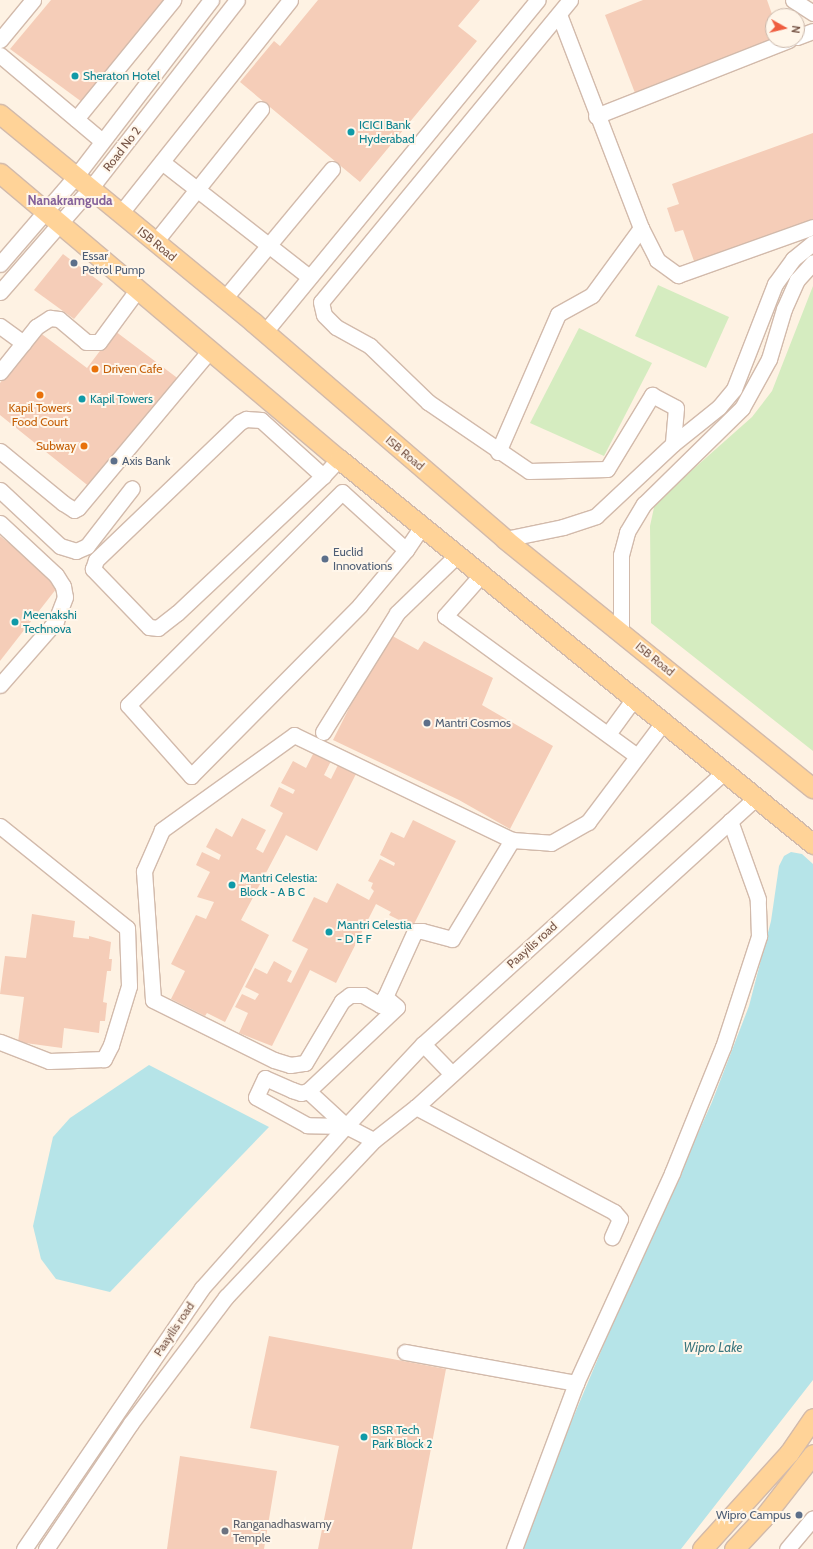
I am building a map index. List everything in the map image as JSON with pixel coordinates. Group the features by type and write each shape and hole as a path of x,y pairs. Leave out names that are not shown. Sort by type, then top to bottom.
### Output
{"main road":[{"name":"ISB Road","path":"0,114 224,299 505,539 621,631 813,788"},
{"path":"0,173 44,210 58,224 210,349 339,459 423,525 635,697 755,799 813,844"},
{"path":"702,1549 789,1453 813,1418"},
{"path":"734,1549 763,1518 813,1454"}],"street":[{"path":"0,40 33,0"},
{"path":"76,119 173,0"},
{"name":"Road No 2","path":"0,264 39,220 44,210 76,176 211,0"},
{"name":"Road No 2","path":"0,292 90,189 238,0"},
{"path":"120,214 290,0"},
{"path":"264,333 538,0"},
{"path":"570,0 322,302 324,315 336,327 370,346 428,402 498,452 529,471 607,469 652,395 676,408 673,444"},
{"path":"793,0 813,13"},
{"path":"559,14 596,116 619,168 641,228 657,260 678,275 813,227"},
{"path":"596,116 769,48"},
{"path":"0,55 102,141"},
{"path":"155,242 261,109"},
{"path":"162,162 309,277"},
{"path":"224,299 332,169"},
{"path":"498,452 558,314 592,295 641,228"},
{"path":"505,539 578,523 596,516 673,444 719,407 734,390 775,284 793,259 813,243"},
{"path":"621,631 621,555 627,532 644,504 742,408 769,359 784,309 797,280 813,262"},
{"path":"0,372 36,327 50,318 59,319 86,342 98,342 138,289"},
{"path":"0,326 23,343"},
{"path":"0,451 74,510 78,508 210,349"},
{"path":"323,476 300,453 260,420 252,418 240,422 96,560 93,569 149,627 158,628 177,613 323,476 339,459"},
{"path":"300,453 315,438"},
{"path":"0,490 60,546 76,550 87,546 132,488"},
{"path":"406,550 342,492 128,705 190,776 310,658 360,605 406,550 423,525"},
{"path":"0,523 56,575 63,586 64,597 56,621 0,685"},
{"path":"323,732 397,613 458,554"},
{"path":"482,574 445,616 637,756"},
{"path":"608,734 635,697"},
{"path":"512,840 452,939 422,931 415,932 380,1005 363,995 350,995 342,1001 305,1063 290,1065 274,1060 153,1000 144,871 162,830 294,735 512,840 551,843 588,822 664,721"},
{"name":"Paayilis road","path":"24,1549 202,1288 346,1126 424,1044 724,772"},
{"name":"Paayilis road","path":"46,1549 131,1422 226,1297 374,1140 416,1108 451,1073 755,799"},
{"path":"514,1549 576,1383 672,1173 723,1046 759,936 758,899 730,821"},
{"path":"0,826 127,928 129,986 111,1045 104,1059 49,1060 0,1042"},
{"path":"346,1126 307,1125 256,1097 265,1078 292,1090 302,1093 308,1091 398,1007 385,997"},
{"path":"424,1044 451,1073"},
{"path":"308,1091 346,1126 374,1140"},
{"path":"416,1108 614,1212 620,1219 612,1237"},
{"path":"405,1352 576,1383"},
{"path":"787,1549 813,1518"}],"green space":[{"path":"658,285 729,317 706,368 635,336"},
{"path":"813,286 813,751 651,623 650,526 655,503 752,417 772,391"},
{"path":"579,328 652,363 604,456 530,423"}],"water":[{"name":"Wipro Lake","path":"791,852 802,854 813,864 813,1380 681,1549 518,1549 612,1325 712,1102 749,1006 771,921 779,866 784,856"},
{"path":"149,1065 269,1127 110,1292 56,1279 41,1259 33,1226 53,1137 70,1118"}],"building":[{"name":"Sheraton Hotel","path":"51,0 165,0 82,102 10,49"},
{"name":"ICICI Bank Hyderabad","path":"318,0 480,0 458,26 477,41 360,182 240,82 274,41 280,46"},
{"path":"643,0 767,0 770,8 765,8 765,42 635,93 605,15"},
{"path":"813,133 813,221 695,264 683,230 675,232 667,208 679,204 672,184"},
{"path":"63,254 103,284 74,319 34,290"},
{"name":"Kapil Towers","path":"115,331 180,380 91,488 0,415 0,383 39,332 87,368"},
{"name":"Meenakshi Technova","path":"0,536 60,584 0,661"},
{"name":"Mantri Cosmos","path":"387,633 418,650 424,641 493,678 482,705 553,746 510,829 459,800 333,740"},
{"name":"Mantri Celestia: Block - A B C","path":"315,750 332,759 324,775 331,779 339,763 357,772 317,851 286,835 241,920 269,935 225,1022 207,1013 205,1016 171,999 185,971 171,964 196,915 206,919 214,902 197,897 210,872 196,865 202,852 219,860 221,855 206,847 216,828 232,837 242,818 266,830 256,849 263,853 283,813 270,806 279,787 293,794 295,790 281,783 293,761 306,768"},
{"name":"Mantri Celestia - D E F","path":"413,820 456,841 414,924 408,922 407,924 389,915 391,912 376,904 336,983 310,970 272,1046 239,1033 248,1013 235,1007 242,994 255,1000 259,994 245,987 255,968 267,974 274,961 292,971 287,981 291,983 308,949 292,941 314,897 327,903 337,883 369,900 374,891 371,888 373,883 368,881 380,859 394,866 395,863 380,855 391,832 404,838"},
{"path":"32,914 75,921 73,937 89,939 89,936 111,942 109,959 112,959 111,971 107,971 103,1002 107,1003 105,1021 100,1021 99,1033 64,1028 62,1048 18,1042 24,997 0,994 5,956 26,958"},
{"name":"BSR Tech Park Block 2","path":"269,1336 446,1369 412,1549 318,1549 339,1446 250,1428"},
{"path":"180,1456 277,1471 264,1549 167,1549"}],"place":[{"name":"Sheraton Hotel","path":"75,76"},
{"name":"ICICI Bank Hyderabad","path":"351,132"},
{"name":"Essar Petrol Pump","path":"74,263"},
{"name":"Driven Cafe","path":"95,369"},
{"name":"Kapil Towers Food Court","path":"40,395"},
{"name":"Kapil Towers","path":"82,399"},
{"name":"Subway","path":"84,446"},
{"name":"Axis Bank","path":"114,461"},
{"name":"Euclid Innovations","path":"325,559"},
{"name":"Meenakshi Technova","path":"15,622"},
{"name":"Mantri Cosmos","path":"427,723"},
{"name":"Mantri Celestia: Block - A B C","path":"232,885"},
{"name":"Mantri Celestia - D E F","path":"329,932"},
{"name":"BSR Tech Park Block 2","path":"364,1437"},
{"name":"Wipro Campus","path":"799,1515"},
{"name":"Ranganadhaswamy Temple","path":"225,1531"}],"district":[{"name":"Nanakramguda","path":"70,200"}]}
